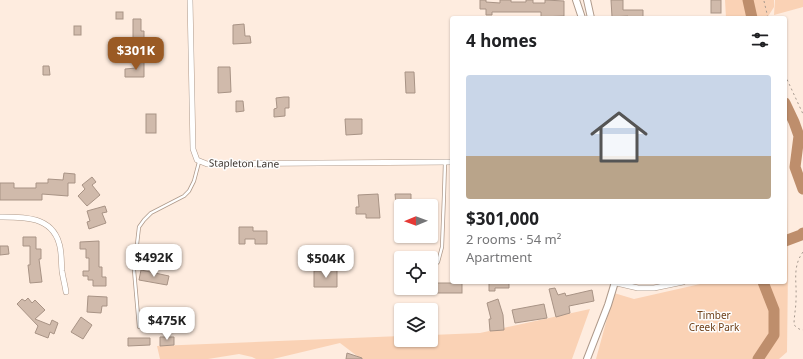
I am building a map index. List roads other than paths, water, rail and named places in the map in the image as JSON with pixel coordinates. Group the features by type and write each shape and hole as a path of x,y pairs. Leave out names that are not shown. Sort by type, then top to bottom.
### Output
{"street":[{"name":"Stapleton Lane","path":"190,0 193,149 197,160 207,164 450,162"},
{"path":"576,0 581,16"},
{"path":"587,0 591,16"},
{"path":"0,217 18,217 37,220 48,226 55,234 59,244 66,292"},
{"path":"587,359 608,305 613,284"},
{"path":"622,284 638,288 654,288 673,284"}],"lane":[{"path":"139,327 134,270 139,227 151,213 184,196 189,191 194,181 199,161"},
{"path":"438,262 442,247 445,162"}],"waterway":[{"path":"748,0 752,16"},
{"path":"787,107 799,136 795,167 803,189"},
{"path":"787,240 803,233"},
{"path":"758,359 774,335 774,310 764,284"}],"park label":[{"name":"Timber Creek Park","path":"714,320"}]}
